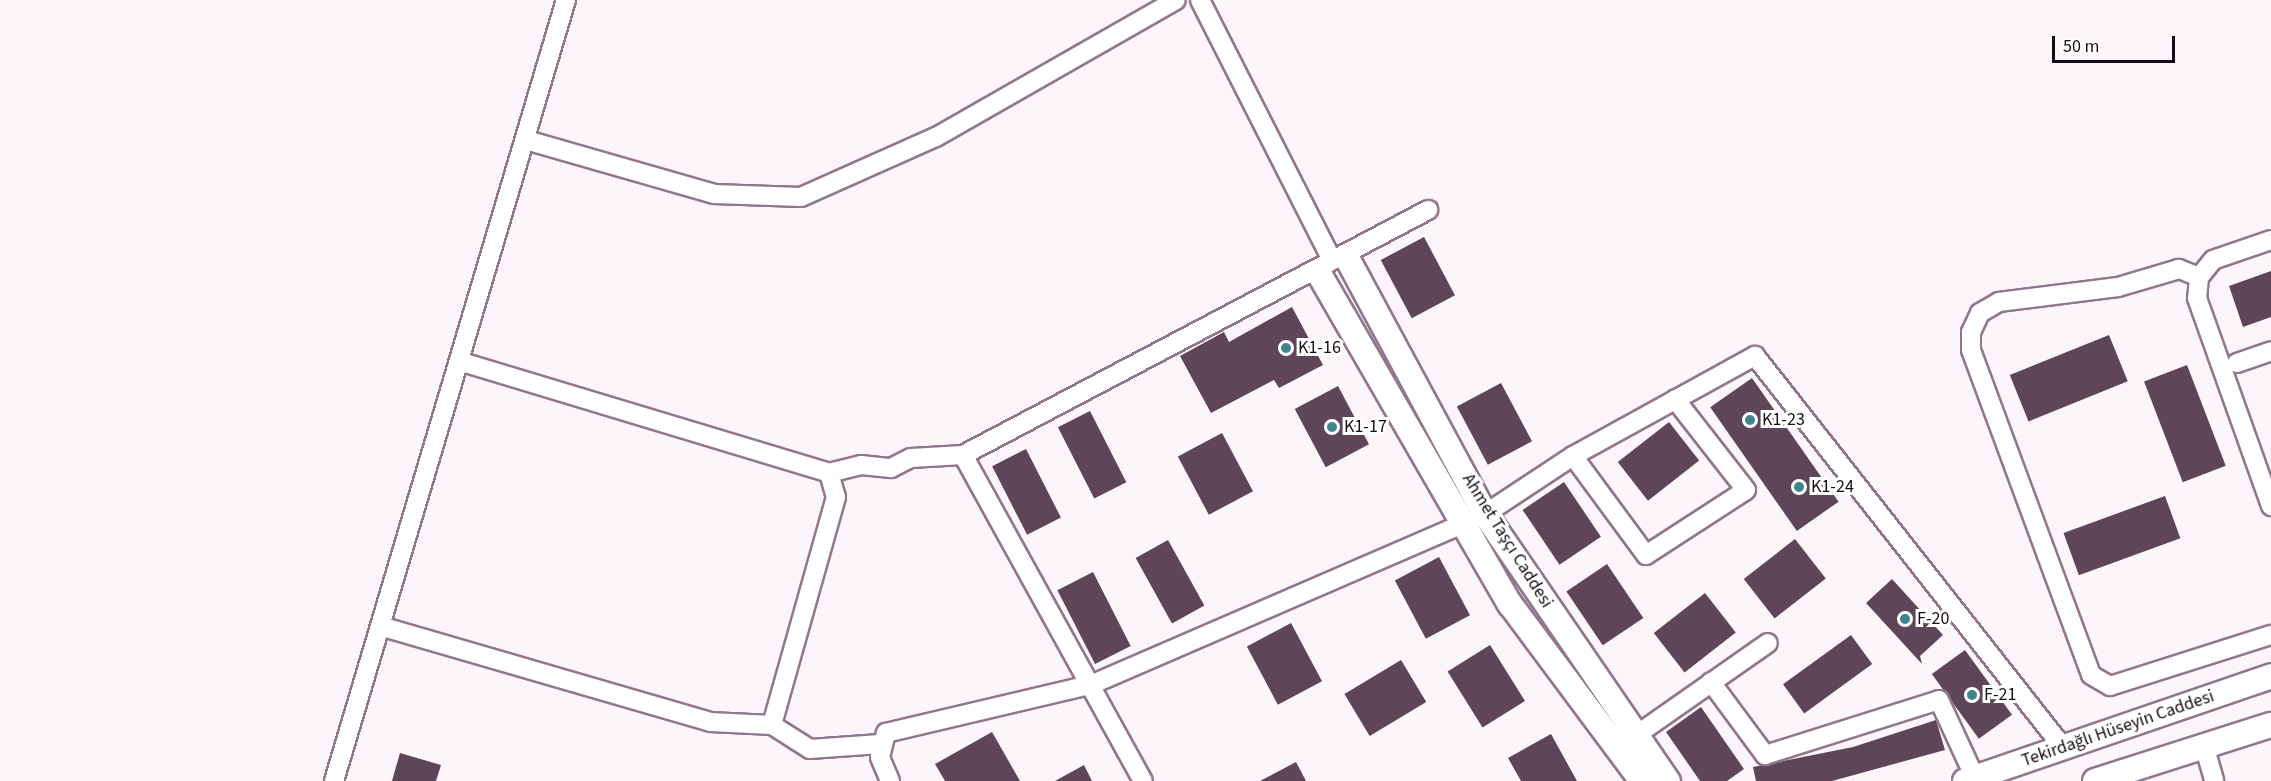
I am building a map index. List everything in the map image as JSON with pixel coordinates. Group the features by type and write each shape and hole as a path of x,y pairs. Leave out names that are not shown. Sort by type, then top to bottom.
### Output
{"main road":[{"name":"Ahmet Taşçı Caddesi","path":"1332,263 1485,514 1668,781"},
{"name":"Ahmet Taşçı Caddesi","path":"1332,263 1458,523 1510,604 1642,781"},
{"name":"Tekirdağlı Hüseyin Caddesi","path":"1970,780 2271,676"},
{"path":"2095,781 2271,725"}],"street":[{"path":"334,781 462,362 566,0"},
{"path":"526,140 714,194 801,196 936,137 1176,0"},
{"path":"1200,0 1332,263"},
{"path":"462,362 829,473 861,465 891,468 911,458 963,456 1332,263 1428,210"},
{"path":"2271,240 2213,260 2199,276 2197,298 2271,506"},
{"path":"2199,276 2180,269 2118,287 1999,302 1980,313 1971,332 1971,350 2091,675 2110,686 2271,635"},
{"path":"2237,363 2271,351"},
{"path":"890,781 880,744 886,733 1093,684 1458,523 1485,514 1574,456 1755,356 2063,747"},
{"path":"1574,456 1646,555 1746,490 1675,399"},
{"path":"963,456 1093,684 1143,781"},
{"path":"772,725 836,497 829,473"},
{"path":"380,626 710,722 772,725 810,749 880,744"},
{"path":"1635,736 1768,643"},
{"path":"1711,682 1765,756 1939,700 1970,780"},
{"path":"2204,745 2214,781"}],"building":[{"path":"1424,237 1455,295 1412,318 1381,260"},
{"path":"2271,271 2271,317 2243,327 2229,286"},
{"path":"1292,307 1323,365 1279,388 1274,380 1211,413 1180,356 1224,332 1229,342"},
{"path":"2109,335 2128,381 2029,421 2010,375"},
{"path":"2187,365 2226,466 2183,482 2144,381"},
{"path":"1752,378 1839,502 1797,531 1710,407"},
{"path":"1501,383 1532,441 1488,465 1457,406"},
{"name":"K1-17","path":"1338,386 1369,444 1326,467 1295,409"},
{"path":"1090,411 1126,482 1094,499 1058,427"},
{"path":"1669,422 1699,461 1648,501 1618,462"},
{"path":"1222,433 1253,491 1209,515 1178,456"},
{"path":"1026,449 1061,518 1027,535 992,466"},
{"path":"1564,482 1601,537 1559,565 1523,510"},
{"path":"2165,496 2180,538 2079,575 2064,533"},
{"path":"1795,539 1826,578 1775,618 1744,579"},
{"path":"1168,540 1204,606 1172,624 1136,558"},
{"path":"1439,557 1470,615 1426,639 1395,580"},
{"path":"1607,564 1643,618 1603,645 1566,591"},
{"path":"1093,572 1131,646 1095,664 1057,590"},
{"name":"F-20","path":"1892,579 1943,635 1920,656 1922,664 1866,603"},
{"path":"1705,593 1736,632 1685,672 1654,633"},
{"path":"1291,623 1322,681 1278,705 1247,646"},
{"path":"1851,635 1872,664 1804,713 1783,684"},
{"path":"1490,645 1525,701 1483,727 1448,671"},
{"name":"F-21","path":"1965,650 2012,715 1979,739 1932,674"},
{"path":"1401,660 1426,702 1370,736 1344,694"},
{"path":"1701,707 1744,769 1727,781 1700,781 1666,732"},
{"path":"1936,720 1945,750 1832,781 1756,781 1753,767 1853,747"},
{"path":"992,732 1020,781 945,781 935,764"},
{"path":"1551,734 1577,781 1521,781 1508,758"},
{"path":"400,753 441,765 436,781 392,781"},
{"path":"1296,762 1306,781 1260,781"},
{"path":"1084,765 1092,781 1055,781"}],"place":[{"name":"K1-16","path":"1286,348"},
{"name":"K1-23","path":"1750,420"},
{"name":"K1-17","path":"1332,427"},
{"name":"K1-24","path":"1799,487"},
{"name":"F-20","path":"1905,619"},
{"name":"F-21","path":"1972,695"}]}
